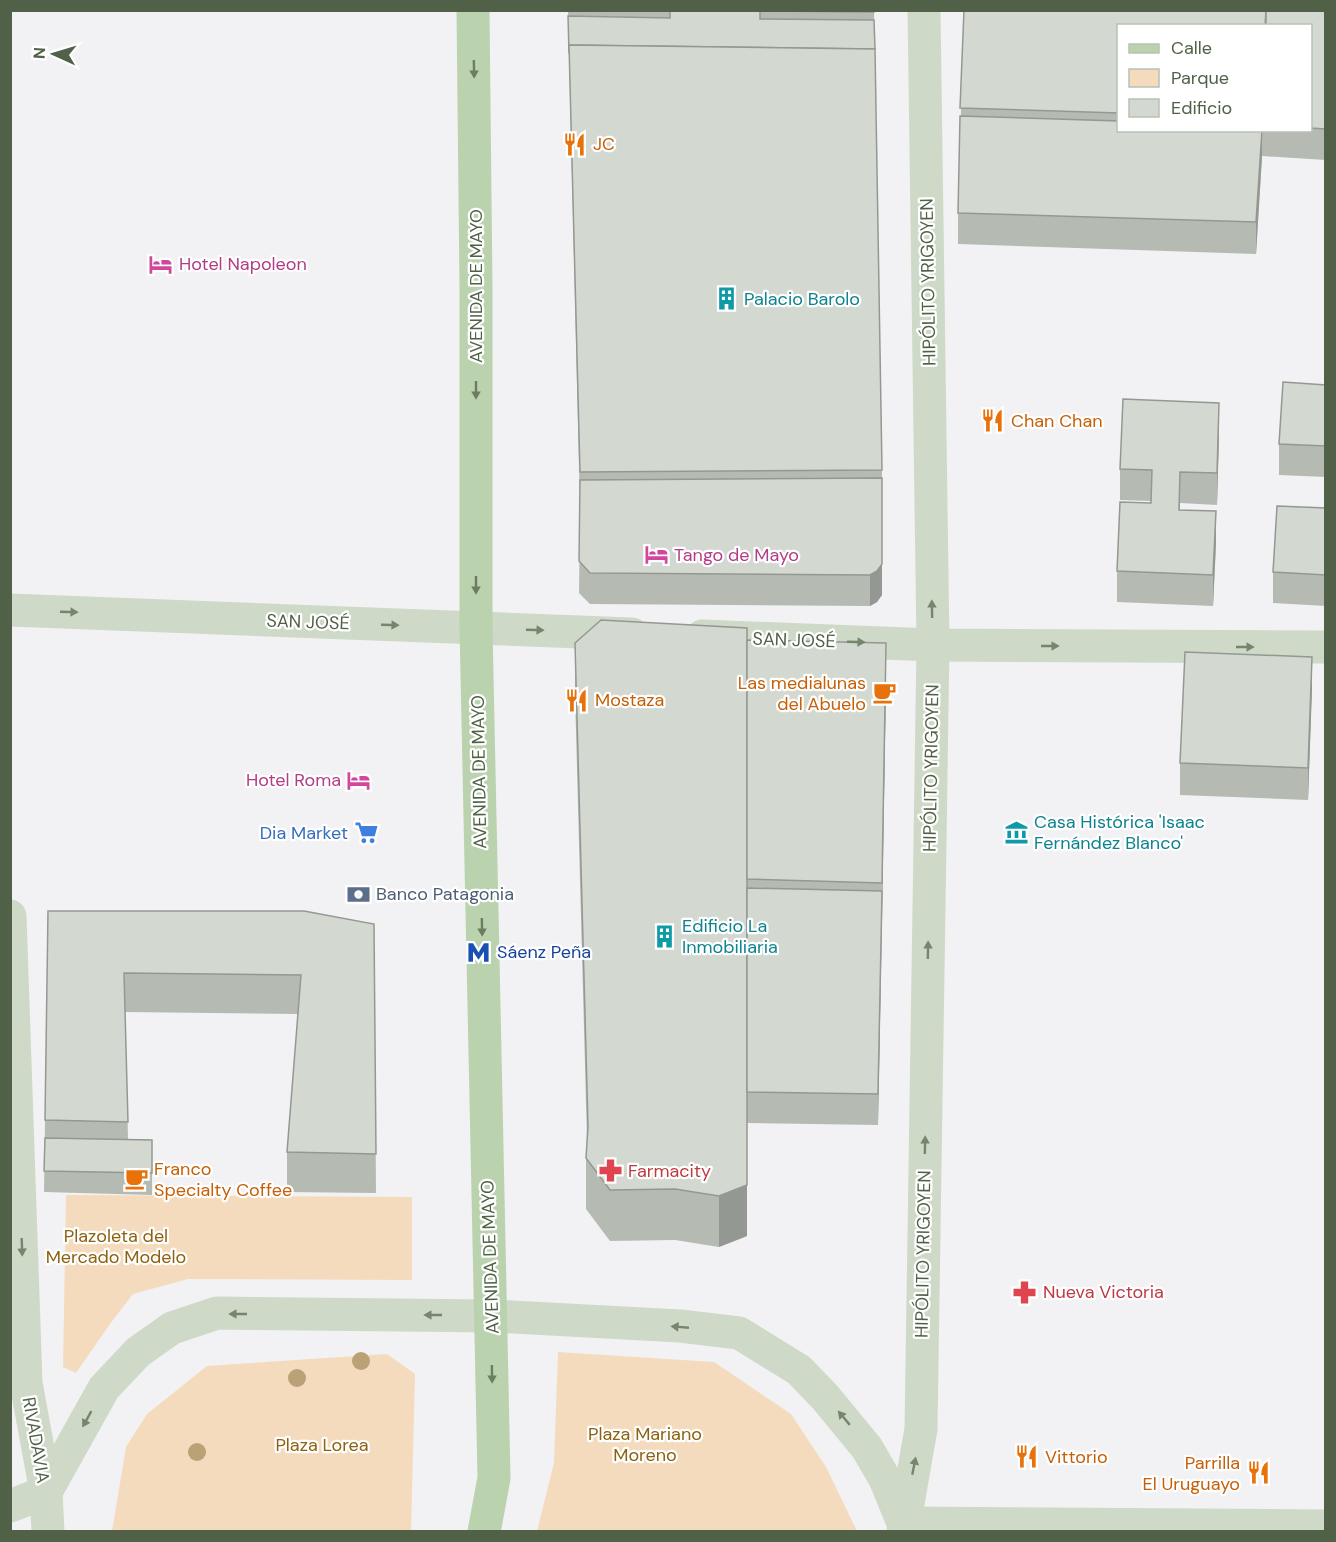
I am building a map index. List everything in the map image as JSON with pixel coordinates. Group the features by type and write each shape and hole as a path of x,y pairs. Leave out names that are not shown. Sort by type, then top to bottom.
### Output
{"main road":[{"name":"AVENIDA DE MAYO","path":"473,10 476,628 494,1478 484,1532"}],"street":[{"name":"HIPÓLITO YRIGOYEN","path":"903,1527 921,1430 933,645 924,10"},
{"name":"SAN JOSÉ","path":"10,610 933,645 1326,647"},
{"name":"RIVADAVIA","path":"10,916 26,1383 46,1492 48,1532"},
{"path":"10,1506 46,1492 104,1388 138,1352 172,1328 217,1313 492,1316 680,1326 739,1334 799,1370 833,1406 867,1448 885,1479 903,1527 1326,1526"}],"green space":[{"name":"Plazoleta del Mercado Modelo","path":"66,1195 412,1197 412,1280 188,1279 133,1294 76,1373 63,1367"},
{"name":"Plaza Mariano Moreno","path":"558,1352 714,1362 791,1414 826,1467 857,1531 537,1531 554,1463"},
{"name":"Plaza Lorea","path":"387,1354 415,1374 411,1531 112,1531 126,1447 147,1414 207,1366"}],"building":[{"path":"670,10 760,10 760,19 874,20 875,49 569,45 569,53 568,16 670,18"},
{"path":"874,10 874,12 760,11"},
{"path":"964,10 1266,10 1265,24 1117,24 1117,113 960,108"},
{"path":"1266,10 1326,10 1326,129 1312,128 1312,24 1266,24"},
{"name":"Palacio Barolo","path":"569,45 875,49 882,470 580,472"},
{"path":"960,116 1117,121 1117,132 1262,132 1256,222 958,213"},
{"path":"1283,382 1326,385 1326,446 1279,444"},
{"path":"1123,399 1219,403 1217,473 1180,472 1179,510 1216,511 1213,575 1117,571 1120,502 1151,503 1152,470 1120,469"},
{"path":"882,478 882,564 870,575 590,573 579,561 580,480"},
{"path":"1277,506 1326,508 1326,575 1273,572"},
{"name":"Edificio La Inmobiliaria","path":"601,620 747,628 747,1185 719,1196 675,1189 610,1190 586,1158 588,1126 575,643"},
{"path":"747,640 886,643 882,883 747,879"},
{"path":"1185,652 1312,657 1308,768 1180,763"},
{"path":"747,888 882,891 878,1094 747,1092"},
{"path":"48,911 304,911 374,924 376,1154 287,1152 301,975 124,973 128,1122 45,1120"},
{"path":"45,1138 152,1140 152,1173 44,1171"}],"place":[{"name":"JC","path":"575,144"},
{"name":"Hotel Napoleon","path":"161,264"},
{"name":"Palacio Barolo","path":"726,299"},
{"name":"Chan Chan","path":"993,421"},
{"name":"Tango de Mayo","path":"656,555"},
{"name":"Las medialunas del Abuelo","path":"884,693"},
{"name":"Mostaza","path":"577,700"},
{"name":"Hotel Roma","path":"359,780"},
{"name":"Casa Histórica 'Isaac Fernández Blanco'","path":"1016,832"},
{"name":"Dia Market","path":"366,833"},
{"name":"Banco Patagonia","path":"358,894"},
{"name":"Edificio La Inmobiliaria","path":"664,936"},
{"name":"Sáenz Peña","path":"479,952"},
{"name":"Farmacity","path":"610,1171"},
{"name":"Franco Specialty Coffee","path":"136,1179"},
{"name":"Nueva Victoria","path":"1025,1292"},
{"name":"Vittorio","path":"1027,1457"},
{"name":"Parrilla El Uruguayo","path":"1258,1473"}]}
